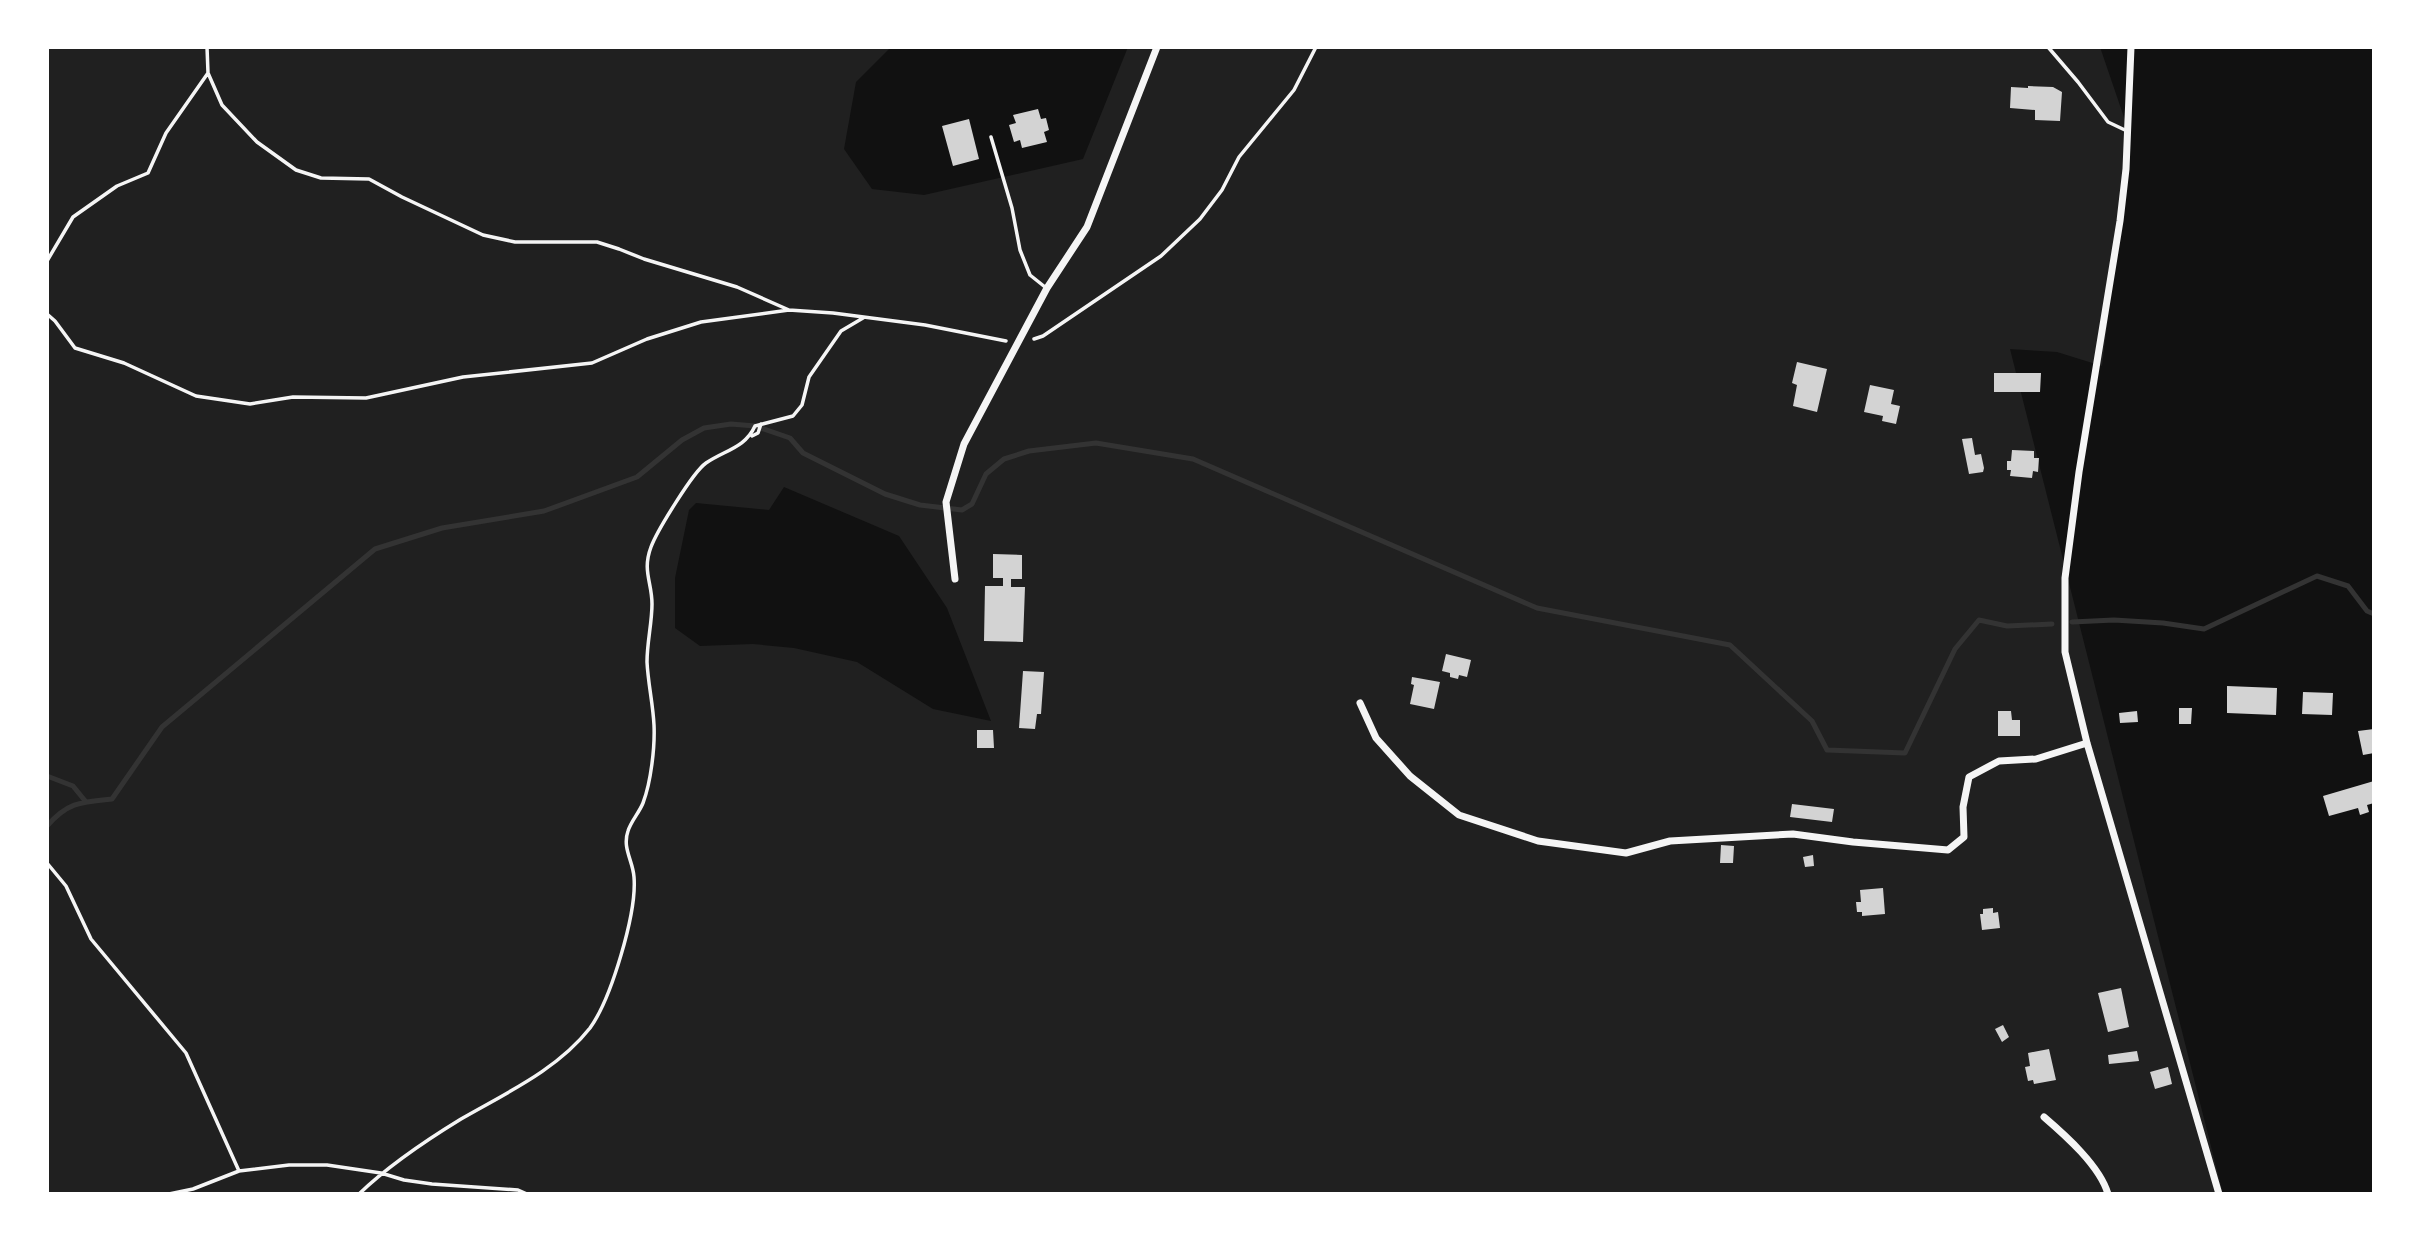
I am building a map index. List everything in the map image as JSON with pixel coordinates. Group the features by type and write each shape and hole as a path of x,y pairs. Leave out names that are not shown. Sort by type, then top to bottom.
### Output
{"street":[{"path":"956,579 947,502 964,444 1047,288 1087,227 1157,47"},
{"path":"2131,47 2129,132 2120,221 2065,578 2065,652 2087,743 2218,1194"},
{"path":"1360,703 1376,738 1410,776 1459,815 1538,841 1626,853 1670,841 1793,834 1948,850 1964,837 1963,807 1969,777 1999,761 2036,759 2087,743"},
{"path":"2044,1117 2065,1135 2105,1182 2108,1194"}],"lane":[{"path":"2048,47 2108,122 2129,132"},
{"path":"991,137 1012,208 1020,250 1030,275 1047,288"}],"path":[{"path":"207,47 208,74 222,105 257,142 296,170 321,178 369,179 483,235 515,242 597,242 620,248 644,259 737,287 789,310"},
{"path":"47,314 75,348 124,363 196,396 250,404 293,397 366,398 463,377 592,363 647,340 701,322 789,310 925,325 1018,343 1043,336 1161,256 1200,219 1222,190 1239,157 1294,90 1316,47"},
{"path":"47,261 73,217 117,186 148,173 166,132 208,74"},
{"path":"750,437 755,426 793,416 802,405 809,377 841,331 865,317"},
{"path":"359,1194 381,1173 461,1119 555,1063 590,1028 604,1003 634,900 634,875 626,847 628,832 649,784 654,727 647,660 652,601 646,573 651,547 674,507 704,464 758,433 762,423"},
{"path":"47,863 66,886 91,939 186,1053 239,1171"},
{"path":"169,1194 193,1189 239,1171 289,1165 327,1165 381,1173 404,1180 518,1190 527,1194"}],"shaded area":[{"path":"47,47 891,47 856,82 844,149 872,189 924,195 1083,159 1128,47 2100,47 2129,132 2102,366 2057,352 2010,349 2223,1194 47,1194","holes":["784,487 899,536 947,608 991,721 933,709 857,662 794,648 753,644 700,646 675,628 675,578 689,510 696,503 769,510"]}],"building":[{"path":"2011,87 2053,87 2062,92 2060,121 2035,120 2035,110 2010,108"},
{"path":"1038,109 1041,119 1046,118 1049,130 1044,132 1047,142 1022,148 1020,140 1014,142 1009,125 1016,123 1013,115"},
{"path":"969,119 979,159 953,166 942,126"},
{"path":"1797,362 1827,369 1817,412 1793,406 1797,385 1792,383"},
{"path":"1994,373 2041,373 2040,392 1994,392"},
{"path":"1870,385 1894,390 1891,404 1900,406 1896,424 1882,421 1883,416 1864,412"},
{"path":"1972,438 1975,455 1981,454 1984,468 1983,472 1969,474 1962,439"},
{"path":"2012,450 2034,451 2034,458 2039,458 2038,472 2033,471 2032,478 2010,476 2011,470 2007,470 2007,461 2011,461"},
{"path":"993,554 1022,555 1022,579 1011,579 1011,587 1025,587 1023,642 984,641 985,586 1003,586 1003,578 993,578"},
{"path":"1446,654 1471,660 1467,677 1459,675 1458,679 1442,671"},
{"path":"1023,671 1044,672 1041,714 1037,714 1035,729 1019,728"},
{"path":"1412,677 1440,682 1434,709 1410,704 1414,685 1411,684"},
{"path":"2227,686 2277,688 2276,715 2227,713"},
{"path":"2303,692 2333,693 2332,715 2302,714"},
{"path":"2179,708 2192,708 2191,724 2179,724"},
{"path":"1998,711 2011,711 2012,720 2020,720 2020,736 1998,736"},
{"path":"2137,711 2138,722 2120,723 2119,713"},
{"path":"2374,729 2374,753 2363,755 2358,731"},
{"path":"977,730 993,730 994,748 977,748"},
{"path":"2374,781 2374,803 2367,805 2369,812 2360,815 2358,808 2329,816 2323,796"},
{"path":"1792,804 1834,809 1832,822 1790,817"},
{"path":"1721,845 1734,846 1733,863 1720,863"},
{"path":"1813,855 1814,866 1805,867 1803,857"},
{"path":"1883,888 1885,914 1862,916 1862,912 1857,912 1856,902 1861,902 1860,890"},
{"path":"1993,908 1993,913 1998,912 2000,928 1982,930 1980,914 1983,914 1983,909"},
{"path":"2121,988 2129,1027 2108,1032 2098,993"},
{"path":"2003,1025 2009,1037 2002,1042 1995,1029"},
{"path":"2049,1049 2056,1080 2034,1084 2033,1080 2028,1081 2025,1067 2030,1066 2028,1053"},
{"path":"2137,1051 2139,1061 2109,1064 2108,1055"},
{"path":"2168,1067 2172,1084 2155,1089 2150,1072"}],"waterway":[{"path":"47,826 62,812 76,805 112,799 162,727 375,549 442,528 544,511 637,477 682,440 704,428 731,424 755,426 790,438 803,453 885,494 920,505 962,510 972,504 986,474 1004,459 1029,451 1096,443 1193,459 1537,608 1730,645 1812,721 1827,750 1905,753 1955,649 1979,620 2007,626 2052,624"},
{"path":"2072,622 2114,620 2204,629 2317,576 2348,586 2367,611 2374,614"},
{"path":"47,776 73,786 86,802"}]}
